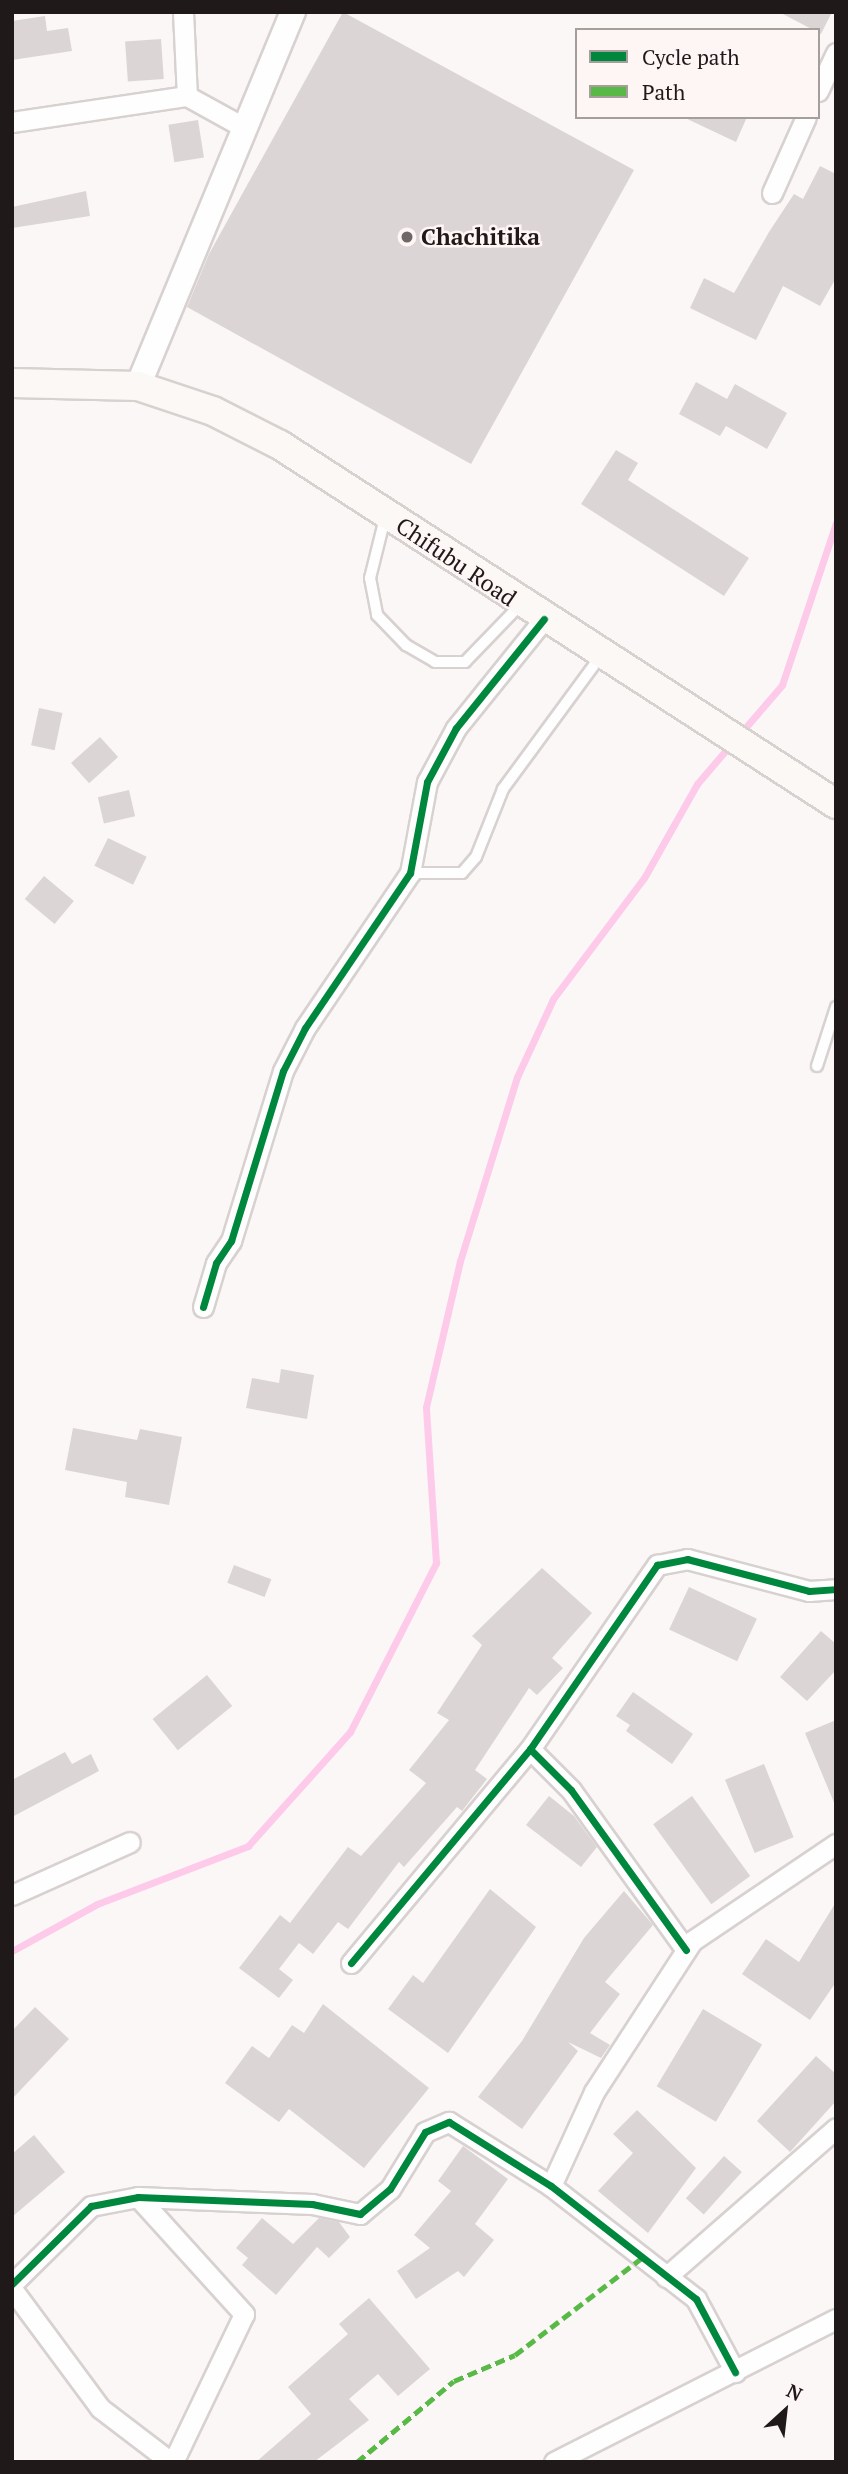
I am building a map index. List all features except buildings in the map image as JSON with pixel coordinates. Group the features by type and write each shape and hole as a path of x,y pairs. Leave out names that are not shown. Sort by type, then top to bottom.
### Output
{"main road":[{"name":"Chifubu Road","path":"12,383 138,386 213,411 280,445 531,612 603,654 836,804"}],"street":[{"path":"183,12 187,96"},
{"path":"138,386 293,12"},
{"path":"820,87 836,53"},
{"path":"12,122 187,96 245,128"},
{"path":"772,193 805,119"},
{"path":"203,1307 216,1263 231,1241 283,1071 304,1028 410,873 433,771 531,612"},
{"path":"351,1963 530,1748 657,1565 687,1559 809,1591 836,1589"},
{"path":"530,1748 611,1842 686,1950"},
{"path":"12,1895 130,1842"},
{"path":"551,2186 594,2092 686,1950 781,1876 836,1844"},
{"path":"138,2197 244,2314 172,2462 100,2408 12,2286 91,2206 138,2197 312,2204 360,2214 390,2189 425,2132 449,2122 551,2186 696,2299 735,2372"},
{"path":"666,2277 836,2128"},
{"path":"554,2462 836,2319"}],"lane":[{"path":"386,514 370,578 377,615 406,645 435,662 465,662 531,612"},
{"path":"410,873 462,873 476,857 503,789 603,654"},
{"path":"817,1066 836,1007"}],"waterway":[{"path":"739,735 782,685 836,523"},
{"path":"12,1951 97,1904 248,1846 350,1732 436,1563 426,1407 460,1261 517,1077 553,999 644,878 697,784 731,744"}],"marked path":[{"path":"357,2462 454,2381 515,2355 642,2258"}],"cycle path":[{"path":"203,1307 216,1263 231,1241 283,1071 305,1028 410,873 427,782 456,728 544,619"},
{"path":"530,1749 657,1565 687,1559 809,1591 836,1589"},
{"path":"351,1963 530,1749 571,1790 686,1950"},
{"path":"12,2284 91,2206 138,2197 312,2204 360,2214 390,2189 425,2132 449,2122 551,2186 696,2299 735,2372"}],"place":[{"name":"Chachitika","path":"407,237"}]}
